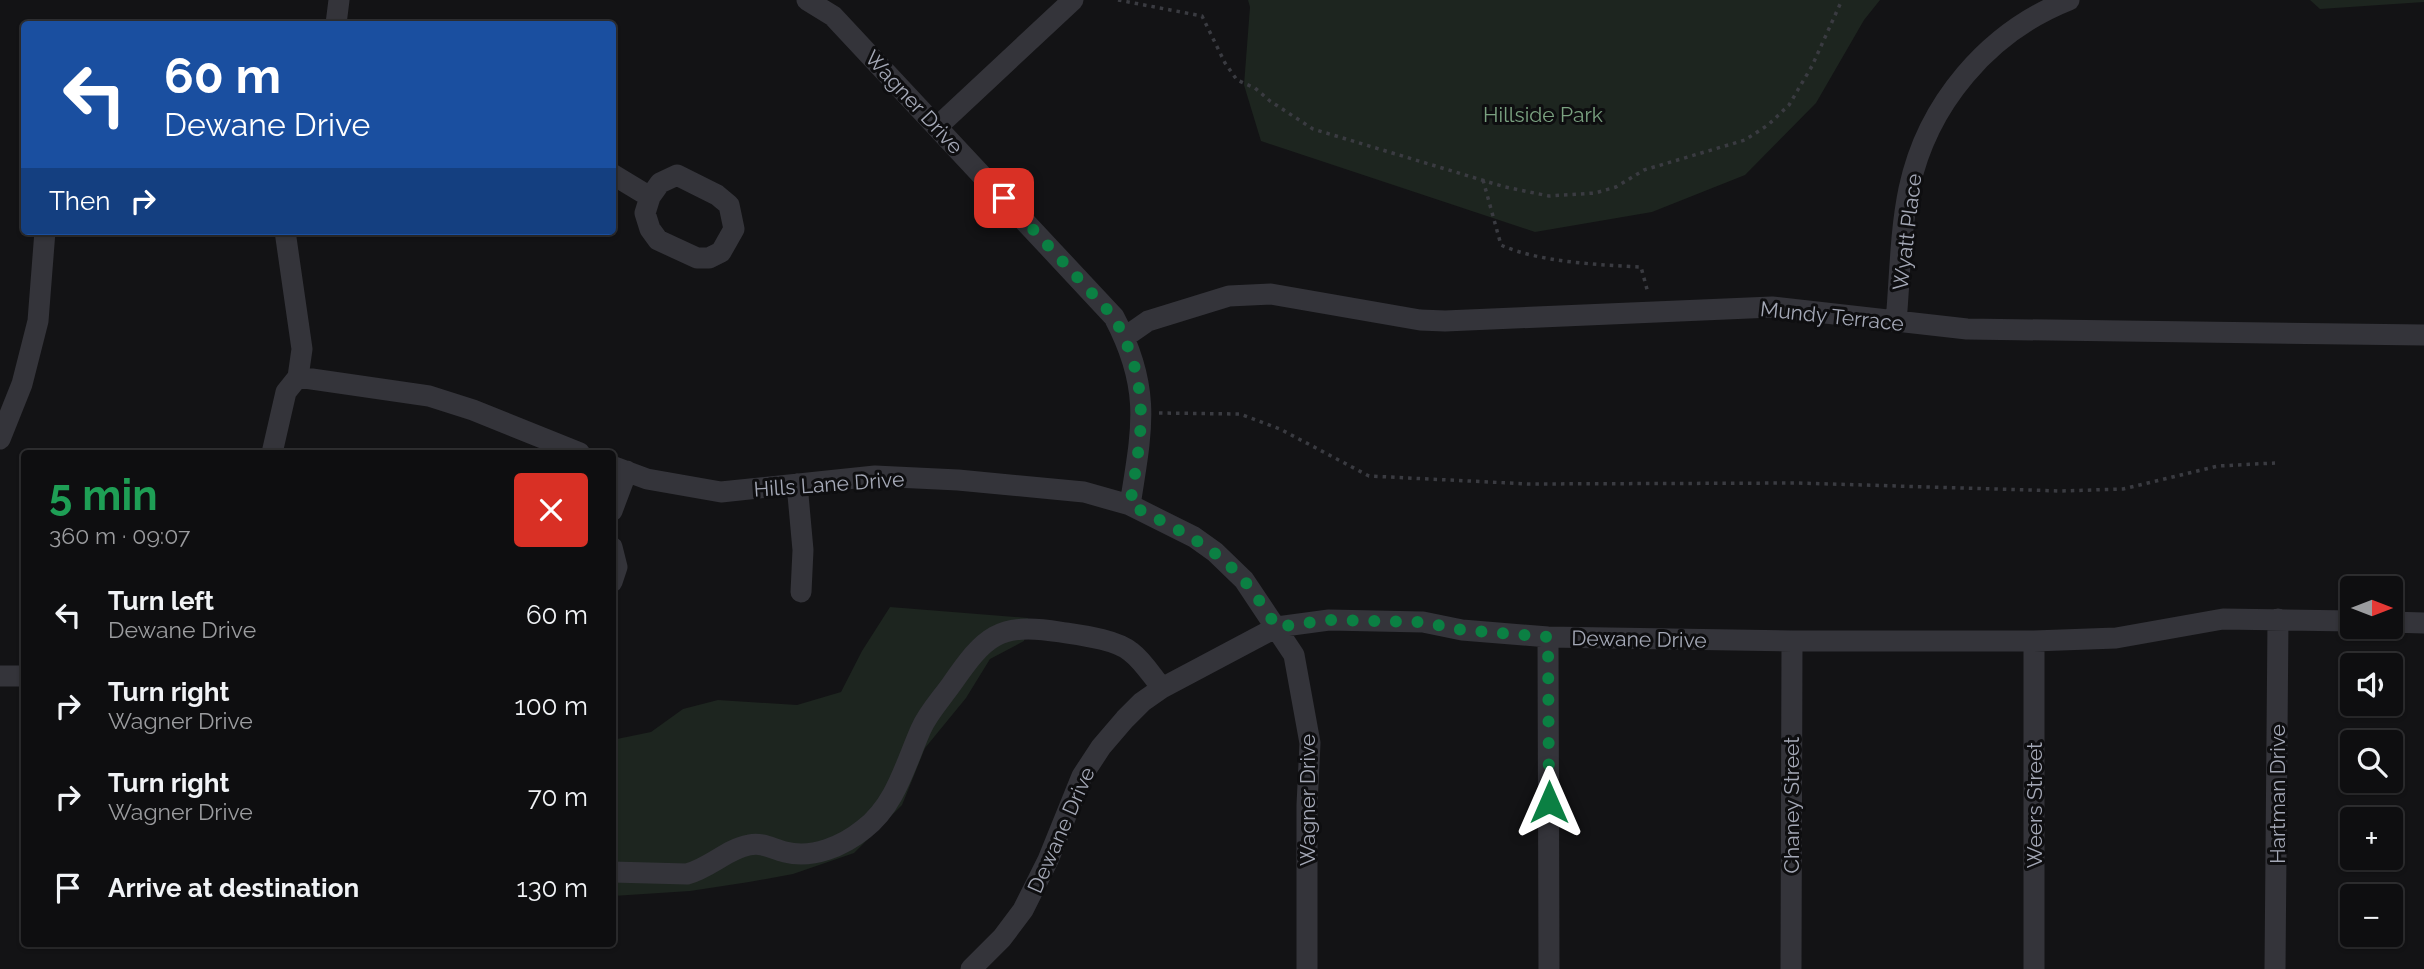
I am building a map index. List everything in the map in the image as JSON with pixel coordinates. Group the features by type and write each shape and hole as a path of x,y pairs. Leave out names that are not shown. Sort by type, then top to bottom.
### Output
{"street":[{"path":"336,21 340,0"},
{"name":"Wagner Drive","path":"807,0 833,16 1114,317 1125,337 1138,376 1143,412 1130,505 1194,537 1215,552 1244,580 1294,655 1310,743 1307,805 1307,969"},
{"path":"937,127 1073,0"},
{"name":"Wyatt Place","path":"1896,322 1909,189 1935,118 1963,77 1998,42 2039,14 2069,0"},
{"path":"616,176 650,197"},
{"path":"0,439 22,384 38,321 45,235"},
{"path":"273,450 286,392 298,377 302,349 286,235"},
{"name":"Mundy Terrace","path":"1125,337 1148,321 1229,296 1271,294 1420,320 1445,321 1772,307 1967,329 2424,335"},
{"path":"298,377 429,396 473,410 573,450"},
{"path":"616,490 620,469"},
{"name":"Hills Lane Drive","path":"620,469 647,479 721,492 875,476 945,479 1084,492 1130,505"},
{"path":"797,484 803,550 801,592"},
{"name":"Dewane Drive","path":"971,969 1002,938 1032,895 1074,792 1094,756 1133,710 1162,688 1277,627 1329,620 1423,622 1462,630 1548,637 2034,641 2116,638 2223,619 2340,621"},
{"name":"Hartman Drive","path":"2275,969 2278,619"},
{"path":"2403,622 2424,623"},
{"path":"616,873 687,874 699,871 750,844 762,843 786,852 799,853 833,848 848,840 876,819 887,805 923,724 963,667 990,637 1010,629 1058,631 1112,643 1130,651 1162,688"},
{"path":"1548,637 1549,969"},
{"name":"Chaney Street","path":"1791,969 1792,641"},
{"name":"Weers Street","path":"2034,641 2034,969"},
{"path":"0,676 21,676"}],"path":[{"path":"1118,0 1202,16 1225,63 1237,80 1255,89 1313,129 1549,197 1595,193 1616,187 1644,170 1745,139 1768,125 1788,105 1812,66 1842,0"},
{"path":"1483,180 1501,245 1518,253 1547,258 1607,266 1641,267 1654,312"},
{"path":"1143,412 1240,414 1280,429 1368,476 1530,484 1798,483 2060,491 2123,489 2218,466 2275,463"}],"green space":[{"name":"Hillside Park","path":"1248,0 1880,0 1864,20 1816,103 1745,175 1652,212 1535,232 1261,141 1244,85 1250,7"},
{"path":"2310,0 2424,0 2424,2 2320,9"},
{"path":"890,607 1028,618 1024,641 990,659 966,698 925,748 902,805 854,853 793,874 749,882 690,891 616,896 616,739 651,732 683,709 718,700 797,705 841,692 862,651"}],"route":[{"path":"1004,198 1114,317 1125,337 1138,376 1143,412 1130,505 1194,537 1215,552 1244,580 1277,627 1329,620 1423,622 1462,630 1548,637 1549,802"}]}
